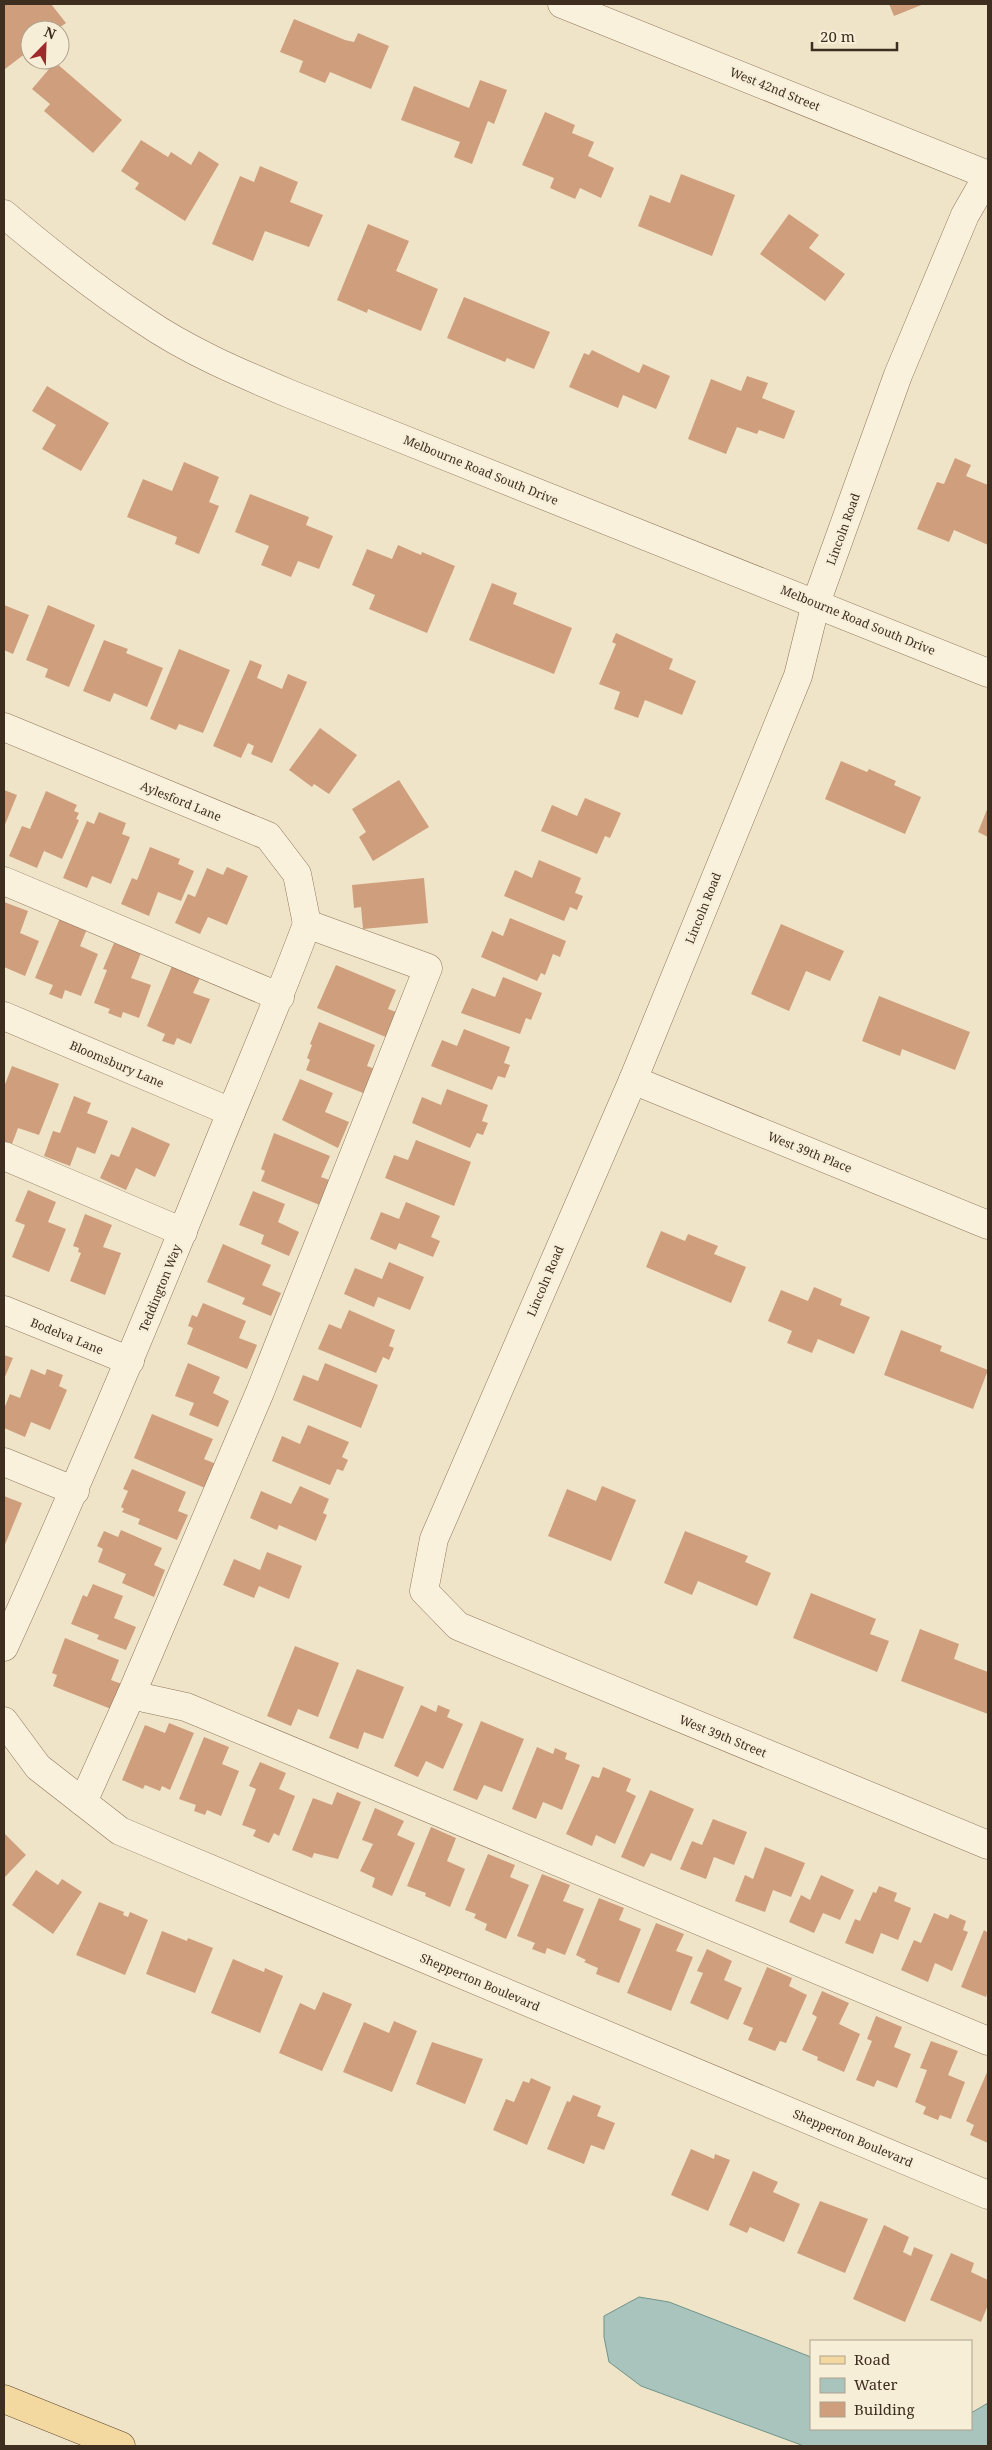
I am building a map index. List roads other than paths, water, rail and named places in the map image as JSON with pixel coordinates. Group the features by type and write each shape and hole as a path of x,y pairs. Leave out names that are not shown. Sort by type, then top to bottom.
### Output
{"main road":[{"path":"4,2399 121,2446"}],"street":[{"name":"West 42nd Street","path":"562,4 988,175"},
{"name":"Lincoln Road","path":"458,1626 424,1591 434,1539 633,1080 798,676 816,603 898,376 965,215 988,175"},
{"name":"Melbourne Road South Drive","path":"4,214 69,268 145,322 226,366 290,394 988,673"},
{"name":"Aylesford Lane","path":"4,727 268,836 297,874 306,924"},
{"path":"4,881 280,997"},
{"name":"Teddington Way","path":"4,1647 75,1491 130,1361 280,997 306,924"},
{"path":"83,1802 260,1392 428,968 306,924"},
{"name":"Bloomsbury Lane","path":"4,1016 231,1112"},
{"name":"West 39th Place","path":"633,1080 988,1225"},
{"path":"4,1156 183,1232"},
{"name":"Bodelva Lane","path":"4,1310 130,1361"},
{"path":"4,1462 75,1491"},
{"name":"West 39th Street","path":"458,1626 988,1845"},
{"path":"131,1694 186,1707 988,2041"},
{"name":"Shepperton Boulevard","path":"4,1721 38,1767 120,1831 988,2195"}],"water":[{"path":"639,2297 669,2302 810,2357 810,2430 972,2430 972,2412 988,2403 988,2446 804,2446 641,2386 609,2362 604,2337 604,2316"}]}
